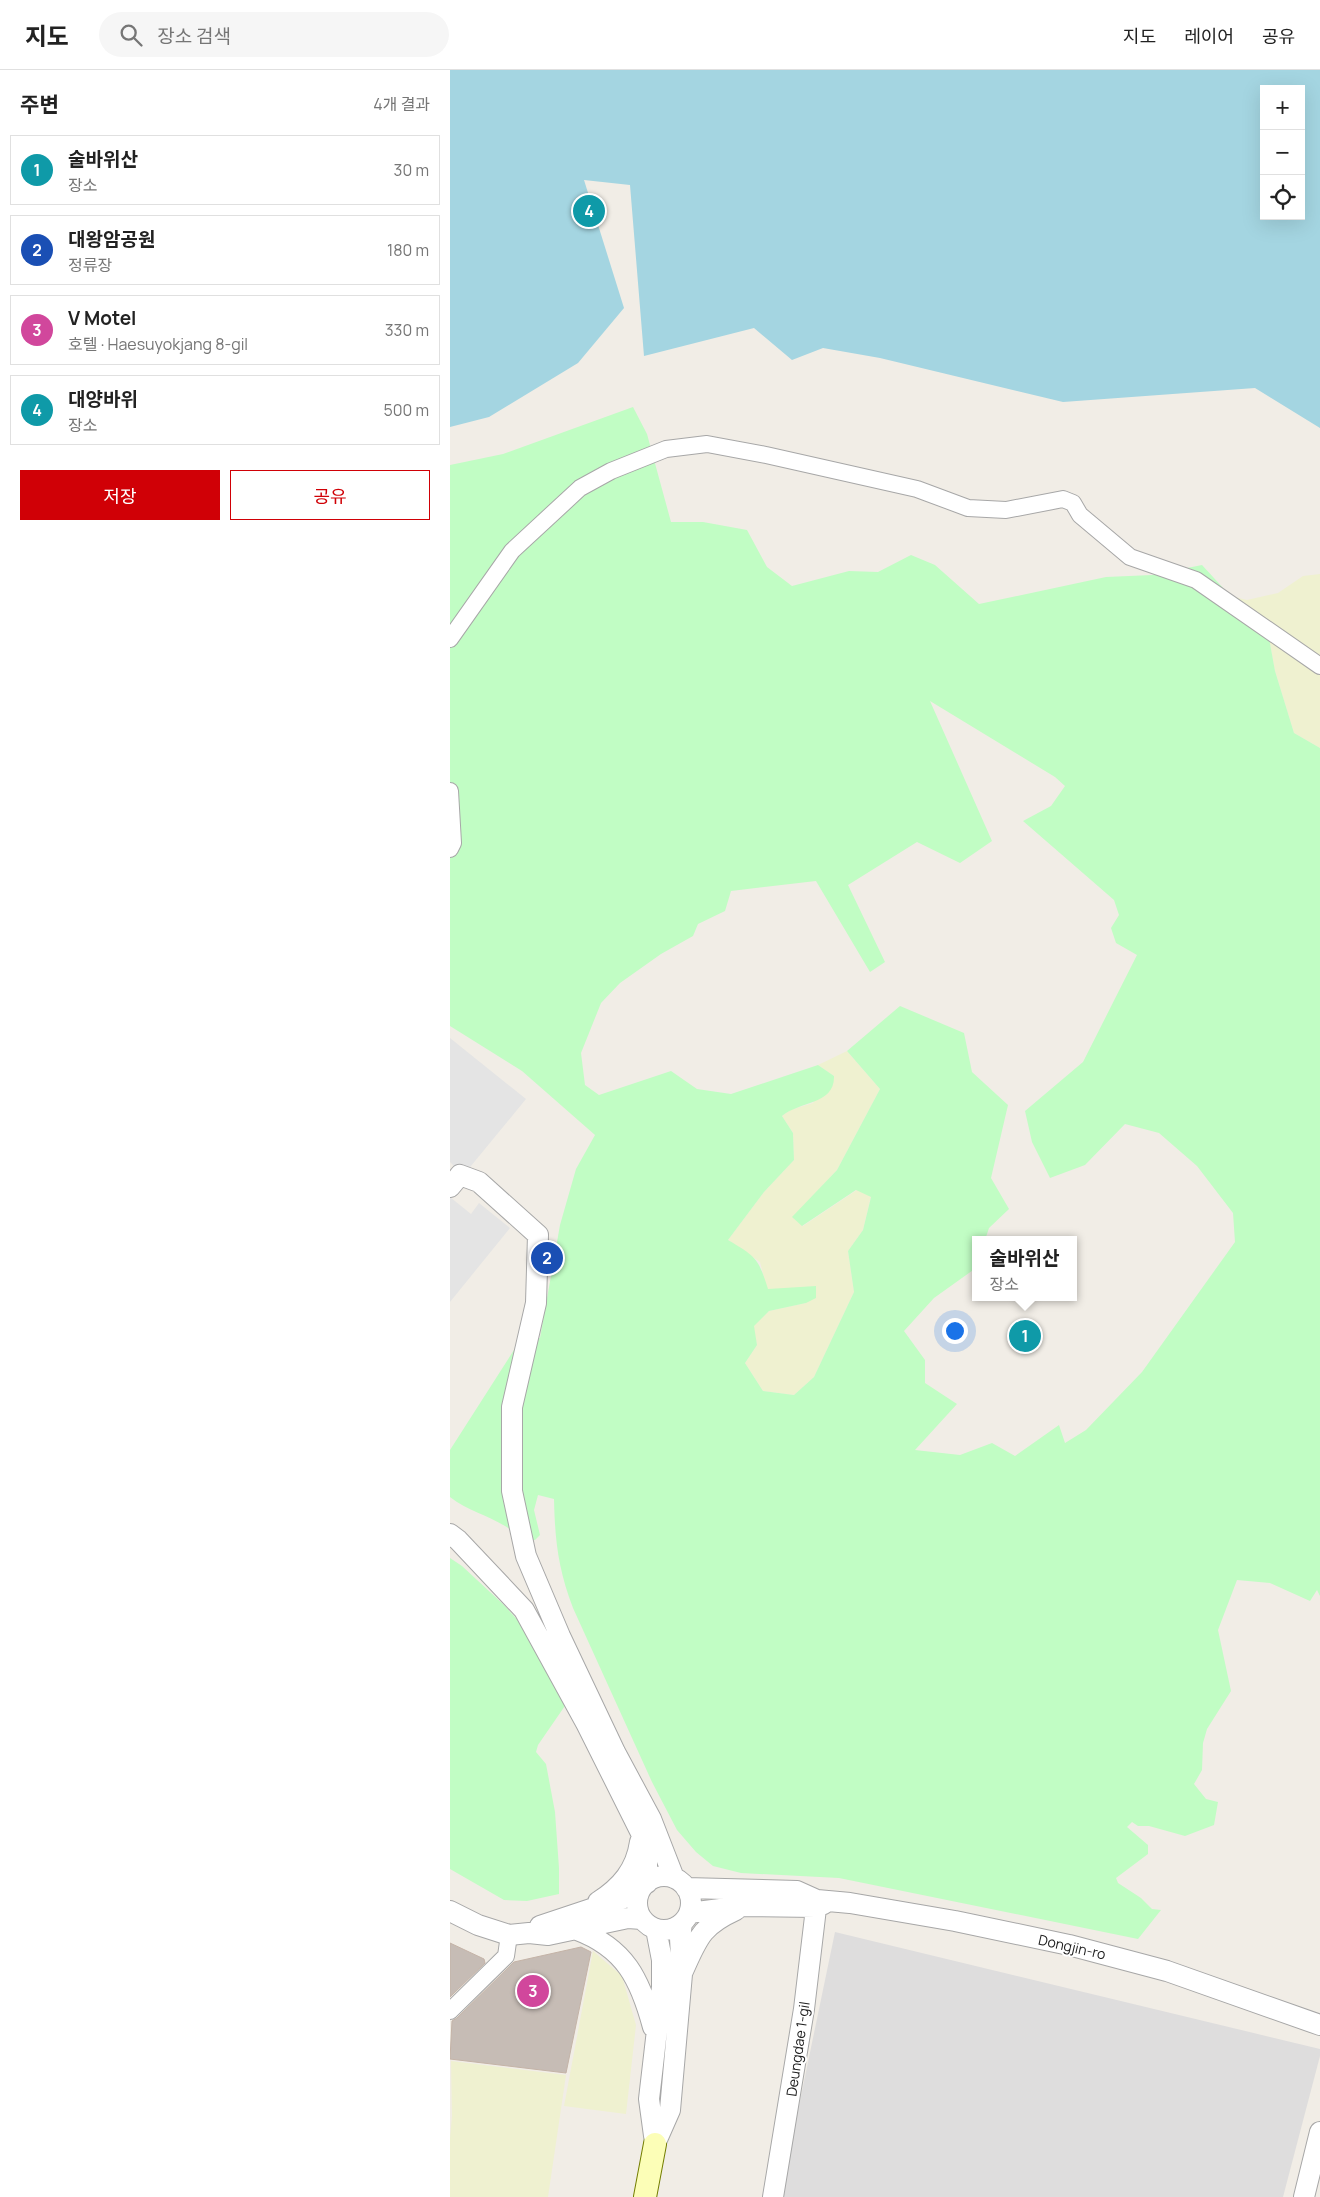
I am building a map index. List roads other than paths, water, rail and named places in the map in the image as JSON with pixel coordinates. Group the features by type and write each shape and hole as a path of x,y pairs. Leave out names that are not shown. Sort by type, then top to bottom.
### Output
{"main road":[{"path":"645,2197 655,2144"}],"street":[{"path":"450,639 512,551 580,488 611,471 666,449 707,444 766,454 917,488 968,508 1006,510 1063,498 1073,503 1080,515 1130,557 1196,580 1320,666"},
{"path":"450,791 453,844 450,849"},
{"path":"453,1175 479,1182 538,1235 536,1303 512,1407 512,1491 526,1556 615,1752 651,1819 680,1883 691,1900 680,1938 682,1974 670,2110 655,2144"},
{"path":"450,1534 458,1540 524,1610 587,1724 641,1833 647,1858 638,1909 649,1924 662,1960 662,1987 650,2099 655,2144"},
{"path":"580,1921 620,1886 632,1870 638,1854 641,1833"},
{"path":"450,1912 478,1925 509,1935 529,1933 548,1935 580,1921 662,1876 680,1883 797,1891 822,1903"},
{"path":"580,1921 628,1918 672,1929 686,1918 744,1906 822,1903"},
{"name":"Dongjin-ro","path":"822,1903 955,1921 1069,1945 1167,1971 1320,2025"},
{"name":"Deungdae 1-gil","path":"773,2197 822,1903"},
{"path":"682,1974 698,1937 710,1924 744,1906"},
{"path":"580,1921 597,1938 613,1949 632,1973 646,2000 657,2040"},
{"path":"450,2011 506,1956 509,1935"},
{"path":"1304,2197 1320,2132"}],"water":[{"path":"450,70 1320,70 1320,428 1255,388 1063,402 880,358 823,348 792,360 754,328 644,356 630,185 584,180 624,308 578,363 489,417 450,427"}],"place":[{"name":"대양바위","path":"589,211"},
{"name":"대왕암공원","path":"547,1258"},
{"name":"술바위산","path":"1025,1336"},
{"name":"V Motel","path":"533,1991"}]}
